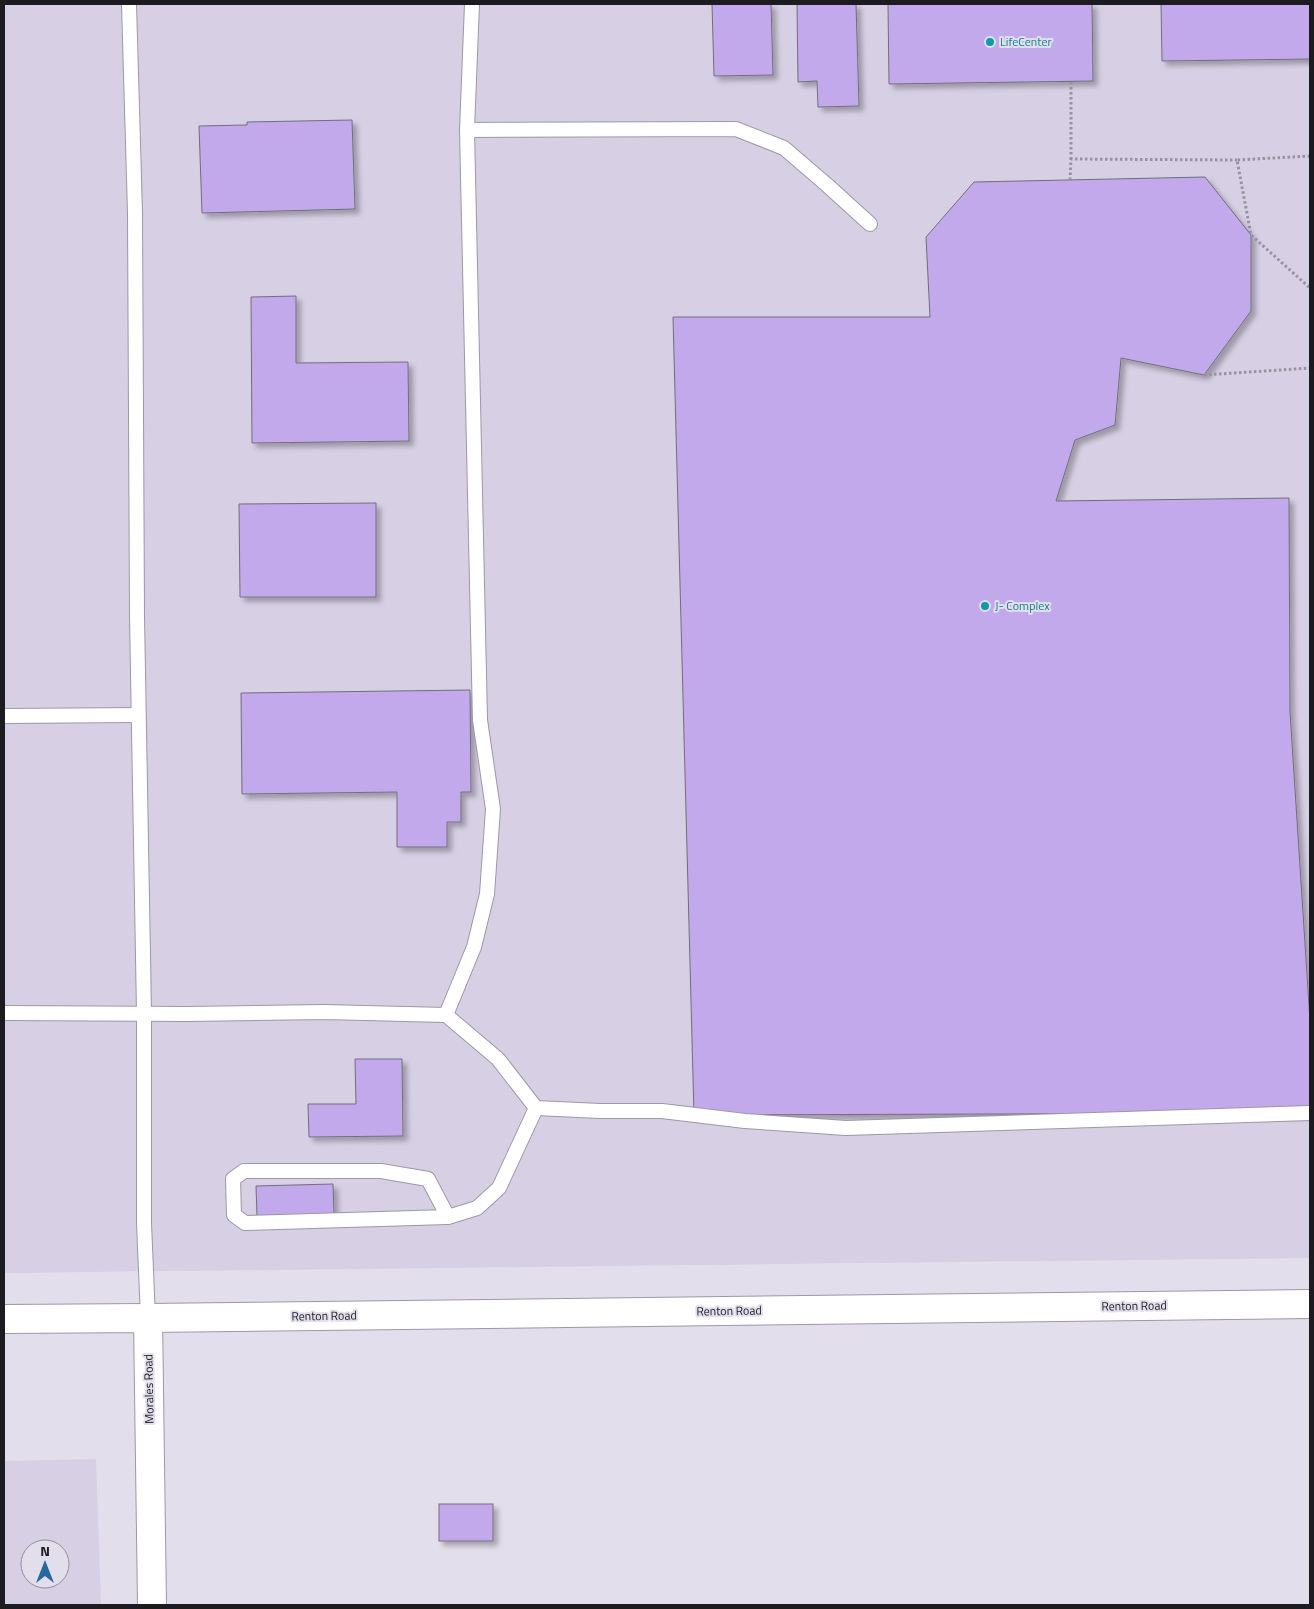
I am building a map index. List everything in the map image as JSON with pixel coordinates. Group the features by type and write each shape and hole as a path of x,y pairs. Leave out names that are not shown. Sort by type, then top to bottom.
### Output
{"street":[{"name":"Renton Road","path":"148,1318 1310,1304"},
{"path":"4,1319 148,1318"},
{"name":"Morales Road","path":"148,1318 152,1605"}],"lane":[{"path":"129,4 135,213 138,715 144,1013 144,1224 148,1318"},
{"path":"446,1014 474,947 487,894 493,809 480,720 467,130 472,4"},
{"path":"467,130 736,129 784,148 870,224"},
{"path":"4,716 138,715"},
{"path":"4,1013 324,1012 446,1014 498,1059 536,1108 662,1111 745,1122 846,1128 1310,1113"},
{"path":"448,1217 428,1179 381,1170 244,1170 233,1179 234,1215 245,1224 448,1217 477,1208 499,1188 536,1108"}],"path":[{"path":"1070,180 1071,82"},
{"path":"1071,159 1237,160 1310,156"},
{"path":"1237,160 1251,235 1310,288"},
{"path":"1204,375 1310,368"}],"shaded area":[{"path":"4,4 1310,4 1310,1258 4,1273"},
{"path":"96,1459 101,1605 4,1605 4,1461"}],"building":[{"path":"712,4 771,4 773,75 714,76"},
{"path":"797,4 856,4 859,106 818,107 817,81 798,82"},
{"name":"LifeCenter","path":"888,4 1092,4 1093,81 889,84"},
{"path":"1161,4 1310,4 1310,59 1162,61"},
{"path":"352,120 355,209 202,213 199,126 247,125 247,122"},
{"name":"J- Complex","path":"1205,177 1251,235 1251,311 1204,375 1121,358 1115,425 1075,440 1056,501 1289,498 1290,712 1310,1021 1310,1113 694,1115 673,317 930,317 926,237 974,182"},
{"path":"296,296 296,363 408,362 409,441 252,443 251,297"},
{"path":"376,503 376,597 240,597 239,504"},
{"path":"470,690 471,792 461,792 461,822 447,822 447,847 397,847 397,792 242,794 241,693"},
{"path":"355,1059 402,1059 403,1136 309,1137 308,1104 356,1104"},
{"path":"333,1184 334,1214 257,1216 256,1186"},
{"path":"439,1504 493,1504 493,1541 439,1541"}],"place":[{"name":"LifeCenter","path":"990,42"},
{"name":"J- Complex","path":"985,606"}]}
